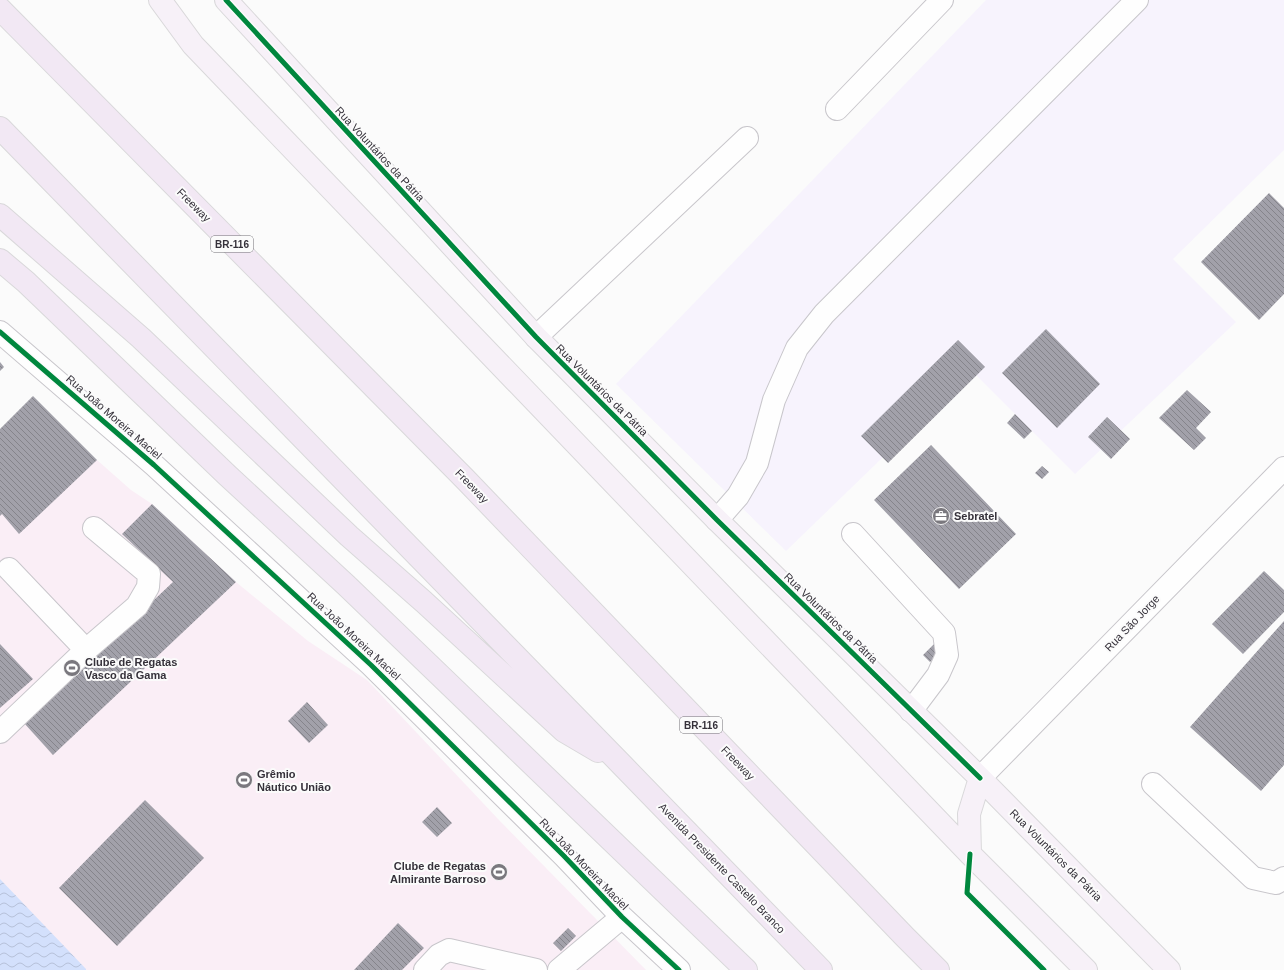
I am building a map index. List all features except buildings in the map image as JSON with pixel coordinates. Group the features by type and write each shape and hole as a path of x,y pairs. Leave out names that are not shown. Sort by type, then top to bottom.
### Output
{"highway":[{"name":"Freeway","path":"0,9 465,479 938,970"},
{"path":"0,128 623,766"},
{"path":"0,215 140,338 349,536 424,602 564,731 623,766"},
{"path":"0,260 26,282 226,474 352,590 746,970"},
{"name":"Avenida Presidente Castello Branco","path":"623,766 821,970"}],"main road":[{"path":"160,0 193,45 970,854 1086,970"},
{"name":"Rua Voluntários da Pátria","path":"233,4 536,337 717,520 980,778 1169,970"},
{"path":"970,854 969,814 980,778"}],"street":[{"path":"837,109 942,0"},
{"path":"717,520 738,496 757,463 774,400 797,348 824,314 1137,0"},
{"path":"536,337 747,138"},
{"name":"Rua João Moreira Maciel","path":"0,332 154,465 366,660 564,856 622,916 679,970"},
{"name":"Rua São Jorge","path":"980,778 1284,468"},
{"path":"0,732 86,650 137,606 148,587 149,574 94,528"},
{"path":"853,534 944,633 947,655 938,675 911,710"},
{"path":"10,569 86,650"},
{"path":"1153,784 1253,878 1276,883 1284,878"},
{"path":"559,970 622,916"},
{"path":"424,970 439,955 449,950 536,970"}],"shaded area":[{"path":"986,0 1284,0 1284,150 1173,259 1236,322 1075,474 972,371 786,551 616,384"},
{"name":"Grêmio Náutico União","path":"0,429 97,460 131,490 152,504 236,582 308,641 367,680 499,820 646,970 86,970 0,879"}],"water":[{"path":"0,879 86,969 86,970 0,970"}],"cycle path":[{"path":"226,0 536,337 717,520 980,778"},
{"path":"0,332 154,465 371,665 564,856 622,917 679,970"},
{"path":"970,854 967,893 1044,970"}],"place":[{"name":"Sebratel","path":"941,516"},
{"name":"Clube de Regatas Vasco da Gama","path":"72,668"},
{"name":"Grêmio Náutico União","path":"244,780"},
{"name":"Clube de Regatas Almirante Barroso","path":"499,872"}]}
